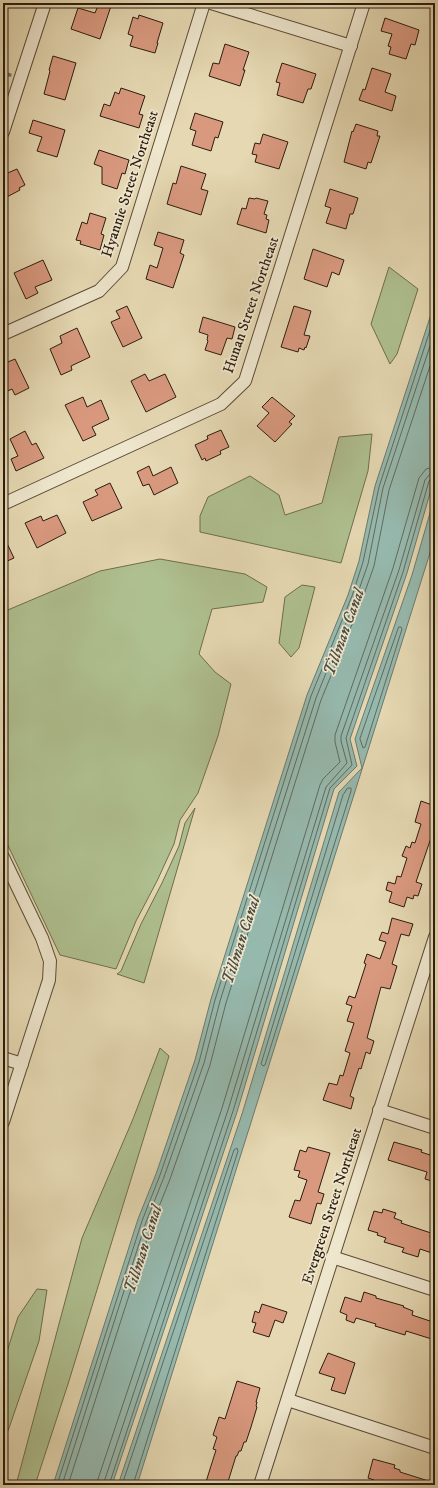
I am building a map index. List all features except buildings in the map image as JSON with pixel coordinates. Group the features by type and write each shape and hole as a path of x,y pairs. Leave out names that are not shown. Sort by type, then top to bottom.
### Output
{"street":[{"path":"3,132 45,3"},
{"name":"Hyannie Street Northeast","path":"3,334 98,291 122,267 204,3"},
{"path":"211,3 351,46"},
{"name":"Hunan Street Northeast","path":"3,503 221,404 245,381 364,3"},
{"path":"3,857 42,938 50,961 49,980 3,1122"},
{"name":"Evergreen Street Northeast","path":"260,1485 379,1110 431,966 435,937"},
{"path":"3,1058 22,1064"},
{"path":"379,1110 435,1128"},
{"path":"332,1257 435,1290"},
{"path":"288,1400 435,1448"}],"green space":[{"path":"389,267 418,289 397,354 390,364 371,324"},
{"path":"372,434 368,471 341,563 200,532 200,516 208,497 250,476 279,495 285,515 322,503 339,437"},
{"path":"160,559 245,574 267,587 263,602 212,609 199,654 215,672 231,684 218,736 198,793 180,820 174,844 136,921 116,969 60,955 3,835 3,612 100,571"},
{"path":"302,585 315,587 299,648 291,657 279,643 285,597"},
{"path":"195,808 144,983 117,974 121,971 141,924 179,846 185,823"},
{"path":"160,1048 169,1056 68,1384 35,1485 16,1485 82,1238 133,1119"},
{"path":"37,1289 47,1290 39,1341 8,1431 3,1436 3,1364 18,1317"}],"water":[{"name":"Tillman Canal","path":"435,302 435,476 407,573 350,739 357,766 334,789 237,1112 112,1485 53,1485 138,1219 156,1174 195,1060 211,999 307,695 348,595 359,561 375,486"},
{"path":"435,496 435,537 137,1485 118,1485 242,1114 339,792 362,768 355,739 412,575"}],"waterway":[{"path":"3,73 10,75"}]}
